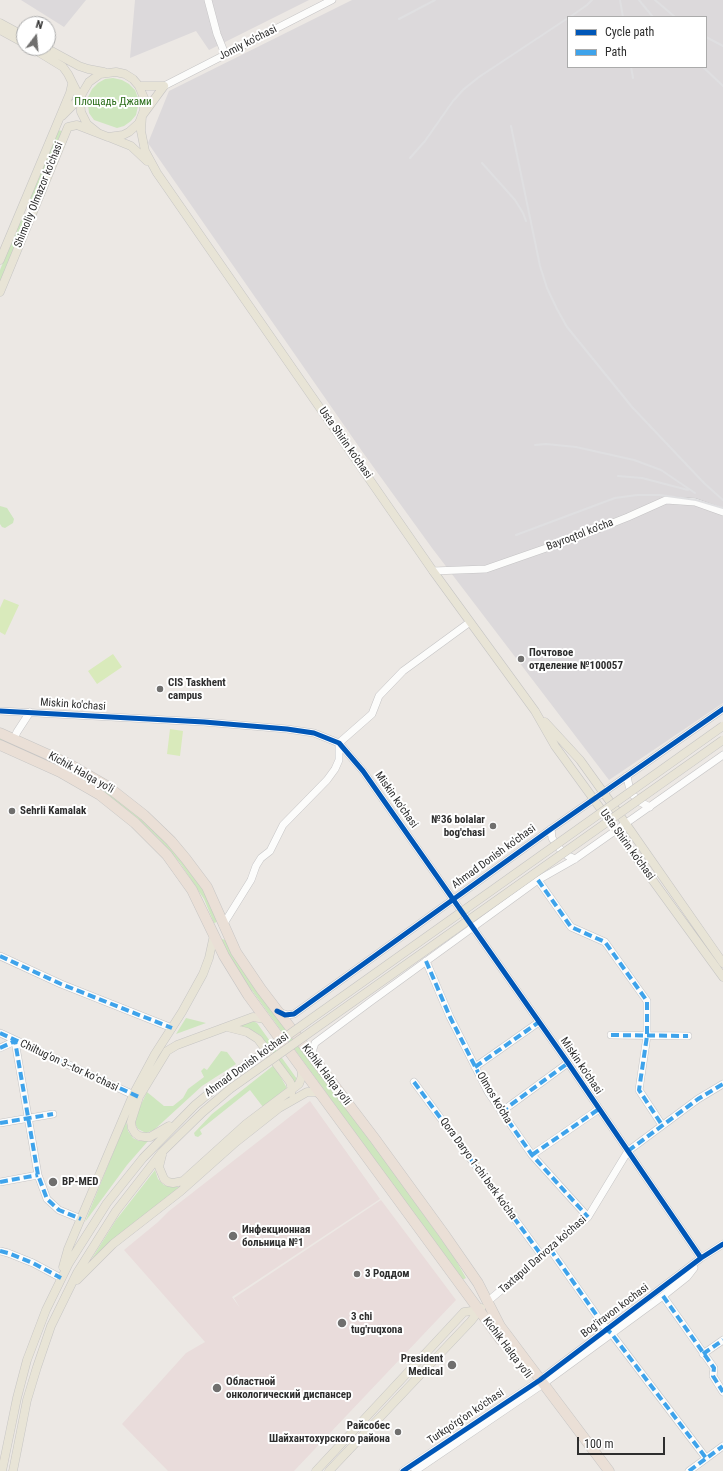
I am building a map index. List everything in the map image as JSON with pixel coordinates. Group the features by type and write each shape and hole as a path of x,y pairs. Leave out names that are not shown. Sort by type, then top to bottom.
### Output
{"highway":[{"name":"Kichik Halqa yo'li","path":"0,733 89,775 116,791 140,811 171,841 200,877 212,898 236,952 277,1011 375,1139 444,1234 478,1283 500,1326 600,1471"},
{"name":"Kichik Halqa yo'li","path":"0,745 42,763 77,781 105,798 135,823 167,856 188,882 224,956 265,1019 479,1310 609,1471"},
{"path":"214,935 224,927"}],"main road":[{"path":"0,23 16,32"},
{"path":"0,30 16,39"},
{"path":"56,54 88,69 125,74 133,79 139,86 145,104 142,116 139,123 123,135 108,137 91,128 83,118 80,98 85,87 100,74 106,72"},
{"path":"46,56 59,64 68,74 80,98"},
{"name":"Shimoliy Olmazor ko'chasi","path":"0,260 70,93 72,84"},
{"path":"139,86 164,86"},
{"path":"142,116 164,86"},
{"name":"Shimoliy Olmazor ko'chasi","path":"59,119 80,98"},
{"name":"Usta Shirin ko'chasi","path":"142,116 141,131 145,151 157,173 433,571 535,711 555,746 723,977"},
{"name":"Shimoliy Olmazor ko'chasi","path":"0,292 66,130 71,126 77,125 97,132"},
{"name":"Usta Shirin ko'chasi","path":"108,137 135,149 157,173"},
{"path":"22,208 33,212"},
{"name":"Usta Shirin ko'chasi","path":"535,711 580,760 723,963"},
{"name":"Ahmad Donish ko'chasi","path":"2,1471 17,1398 27,1360 41,1321 61,1278 95,1221 132,1171 178,1120 225,1080 723,726"},
{"name":"Ahmad Donish ko'chasi","path":"13,1471 27,1400 36,1367 51,1326 68,1290 109,1221 162,1152 202,1112 230,1088 723,740"},
{"path":"61,1278 68,1249 155,1054 172,1028 203,974 209,958 214,935"},
{"path":"178,1120 150,1136 142,1137 137,1135 132,1128 131,1122 136,1096 168,1050 176,1045 253,1017 265,1019"},
{"path":"155,1054 171,1043 216,1027 234,1028 247,1032 258,1039 290,1082 292,1090 286,1102"},
{"path":"162,1152 159,1170 162,1177 171,1183 183,1181 246,1124 292,1090 301,1081 302,1074 300,1067"},
{"path":"68,1290 113,1244 181,1191 247,1133 286,1102 307,1092 316,1092 322,1096"},
{"path":"68,1249 95,1221"},
{"name":"Taxtapul Darvoza ko'chasi","path":"329,1471 488,1302"},
{"path":"316,1471 464,1312 479,1310"}],"street":[{"path":"208,0 217,34 225,54"},
{"name":"Jomiy ko'chasi","path":"164,86 332,0"},
{"name":"Bayroqtol ko'cha","path":"433,571 486,570 582,535 666,500 695,502 723,512"},
{"path":"224,927 251,880 256,866 270,851 283,825 327,780 335,769 339,760 339,743 372,714 379,696 403,671 470,622"},
{"name":"Ahmad Donish ko'chasi","path":"277,1011 285,1015 294,1014 551,829 723,709"},
{"name":"Miskin ko'chasi","path":"0,710 204,722 287,729 314,733 339,743 363,771 473,927 701,1258"},
{"path":"14,739 30,712"},
{"path":"313,1058 312,1050 315,1043 538,880 575,859 723,755"},
{"path":"627,776 633,795 640,802 650,807"},
{"path":"551,829 552,838 558,847 575,859"},
{"path":"538,880 571,927 604,941 646,998 647,1036 639,1090 662,1125"},
{"path":"0,956 61,984 172,1028"},
{"name":"Olmos ko'cha","path":"426,961 450,1017 488,1092 532,1155 588,1217"},
{"path":"475,1067 539,1022"},
{"name":"Chiltug'on 3--tor koʻchasi","path":"0,1033 136,1096"},
{"path":"611,1035 688,1036"},
{"path":"0,1048 15,1041 38,1175 47,1199 59,1210 81,1219"},
{"path":"501,1112 568,1063"},
{"name":"Qora Daryo 1-chi berk ko'cha","path":"414,1082 542,1256"},
{"name":"Taxtapul Darvoza ko'chasi","path":"488,1302 588,1217 628,1151 698,1099 723,1084"},
{"path":"532,1155 599,1109"},
{"path":"0,1123 53,1114"},
{"path":"0,1182 38,1175"},
{"path":"701,1258 723,1244"},
{"path":"550,1249 609,1332 706,1458"},
{"path":"0,1251 33,1263 61,1278"},
{"name":"Bog'iravon kochasi","path":"609,1332 663,1296 687,1277 701,1258"},
{"name":"Bog'iravon kochasi","path":"539,1384 609,1332 701,1258"},
{"path":"663,1296 714,1368 713,1376 723,1392"},
{"path":"704,1354 723,1340"},
{"name":"Turkqo'rg'on ko'chasi","path":"403,1471 539,1384"},
{"name":"Turkqo'rg'on ko'chasi","path":"415,1471 539,1384"},
{"path":"689,1471 723,1446"}],"shaded area":[{"path":"21,0 86,0 64,27 56,22 56,16 46,16"},
{"path":"135,0 309,0 209,50 196,31 130,58"},
{"path":"352,0 723,0 723,703 609,780 432,548 364,454 148,143 169,91"},
{"path":"310,1101 380,1199 232,1297 240,1308 234,1298 381,1200 456,1300 294,1471 168,1471 122,1424 186,1353 205,1342 124,1250 169,1211"}],"green space":[{"name":"Площадь Джами","path":"113,78 122,80 129,84 135,90 138,98 136,115 124,126 117,128 94,120 89,113 88,105 88,97 92,89 105,79"},
{"path":"58,130 62,131 32,204 29,205 28,203"},
{"path":"22,215 27,217 0,282 0,270"},
{"path":"0,506 7,508 14,519 13,523 5,528 0,524"},
{"path":"4,599 19,605 5,635 0,632 0,608"},
{"path":"113,654 122,667 97,684 88,671"},
{"path":"170,729 183,731 180,756 167,754"},
{"path":"0,737 80,774 128,806 169,844 200,885 207,897 217,922 214,923 204,899 180,863 159,839 137,818 118,803 0,741"},
{"path":"221,940 225,940 384,1159 454,1257 466,1278 462,1280 232,963"},
{"path":"186,1018 206,1023 176,1034"},
{"path":"253,1021 257,1023 297,1079 293,1085 292,1080 260,1035 239,1026"},
{"path":"221,1051 227,1052 236,1064 202,1086 154,1130 146,1133 138,1129 135,1124 135,1117 147,1092 164,1106 173,1106 183,1098 188,1089 204,1077 201,1071 204,1068 207,1070"},
{"path":"274,1065 288,1090 263,1107 250,1090 200,1130 202,1134 198,1137 195,1136 194,1133 212,1114"},
{"path":"126,1121 128,1131 133,1138 139,1141 148,1141 127,1165 85,1222"},
{"path":"155,1170 158,1179 164,1185 171,1187 182,1187 105,1247 91,1260 116,1220"}],"railway":[{"path":"399,19 435,0"},
{"path":"571,16 592,0"},
{"path":"620,0 623,16"},
{"path":"639,0 652,16"},
{"path":"655,0 674,16"},
{"path":"410,158 425,141 453,101 464,89 479,77 567,19"},
{"path":"707,38 723,46"},
{"path":"631,68 633,78"},
{"path":"704,68 723,86"},
{"path":"511,126 540,266 547,288 567,327 632,407 704,483 723,500"},
{"path":"482,163 515,200 526,221"},
{"path":"535,445 546,444 576,447 634,460 661,470 695,493"},
{"path":"618,476 642,478 688,490"},
{"path":"516,535 615,498 637,495 660,495 696,500 723,508"}],"marked path":[{"path":"538,880 571,927 605,942 647,1001 647,1036 639,1090 662,1125"},
{"path":"0,956 61,984 172,1028"},
{"path":"426,961 450,1017 488,1092 532,1155 588,1217"},
{"path":"475,1067 539,1022"},
{"path":"0,1033 139,1097"},
{"path":"611,1035 688,1036"},
{"path":"0,1048 15,1041 38,1175 47,1199 59,1210 81,1219"},
{"path":"501,1112 568,1063"},
{"path":"414,1082 542,1256"},
{"path":"628,1151 698,1099 723,1084"},
{"path":"532,1155 599,1109"},
{"path":"0,1123 53,1114"},
{"path":"0,1182 38,1175"},
{"path":"550,1249 607,1330 611,1333 706,1458"},
{"path":"0,1251 33,1263 61,1278"},
{"path":"663,1296 714,1368 713,1376 723,1392"},
{"path":"703,1354 723,1340"},
{"path":"689,1471 723,1446"}],"cycle path":[{"path":"277,1011 285,1015 294,1014 551,829 723,709"},
{"path":"0,711 204,722 287,729 314,733 339,743 363,771 568,1063 701,1258"},
{"path":"403,1471 540,1380 701,1258 723,1244"}],"place":[{"name":"Почтовое отделение №100057","path":"521,659"},
{"name":"CIS Taskhent campus","path":"160,689"},
{"name":"Sehrli Kamalak","path":"12,811"},
{"name":"№36 bolalar bog'chasi","path":"493,826"},
{"name":"BP-MED","path":"53,1182"},
{"name":"Инфекционная больница №1","path":"233,1236"},
{"name":"3 Роддом","path":"357,1274"},
{"name":"3 chi tug'ruqxona","path":"342,1323"},
{"name":"President Medical","path":"452,1365"},
{"name":"Областной онкологический диспансер","path":"217,1388"},
{"name":"Райсобес Шайхантохурского района","path":"398,1432"}]}
